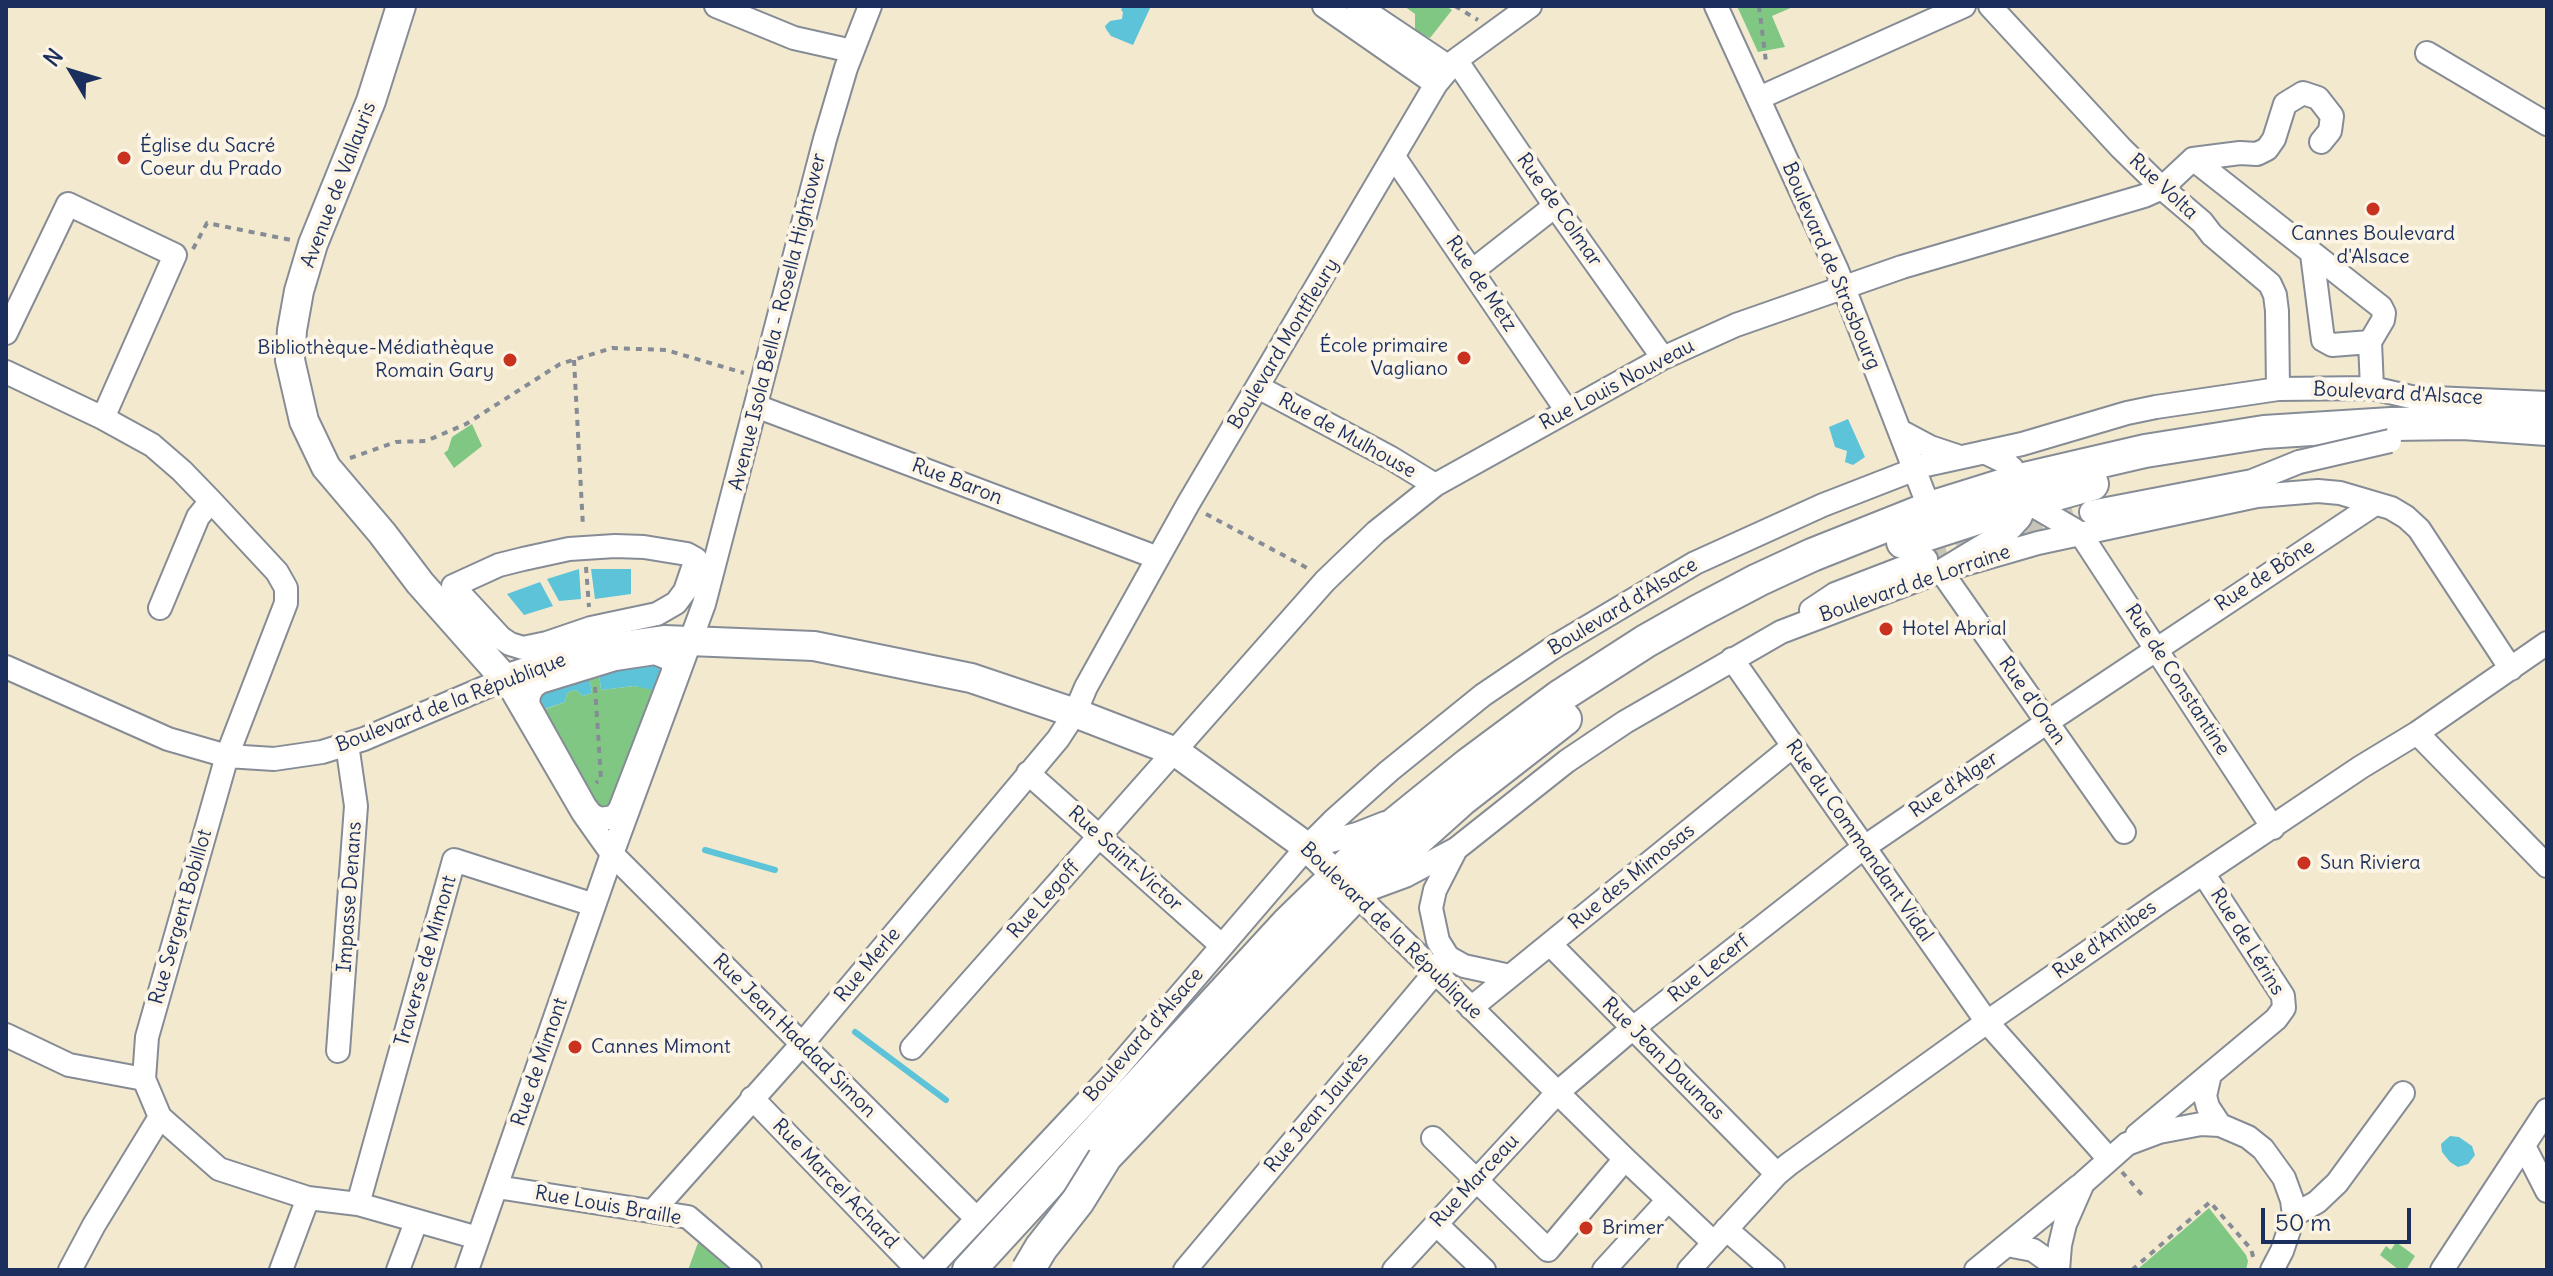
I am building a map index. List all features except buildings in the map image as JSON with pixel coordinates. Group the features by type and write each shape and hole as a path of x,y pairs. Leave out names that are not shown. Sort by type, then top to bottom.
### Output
{"highway":[{"path":"997,1270 1104,1159 1408,813 1559,697 1646,641 1758,580 1812,555 2145,451 2264,432 2424,423 2547,429"},
{"path":"2024,491 2262,451 2390,441 2459,442 2547,449"},
{"path":"969,1270 1259,953 1346,884 1408,846 1489,777 1613,686 1755,604 1856,560 1934,519"},
{"path":"1028,1270 1104,1159"}],"main road":[{"name":"Avenue de Vallauris","path":"401,6 371,101 313,244 299,291 290,360 304,421 326,467 420,583 505,679"},
{"name":"Boulevard de la République","path":"505,679 593,650 648,641 692,640 814,646 971,678 1176,752 1307,847 1346,884"}],"street":[{"path":"716,6 794,38 852,51"},
{"name":"Avenue Isola Bella - Rosella Hightower","path":"612,854 692,640 736,485 825,139 852,51 870,6"},
{"path":"1324,6 1363,17 1447,70"},
{"name":"Boulevard Montfleury","path":"1075,713 1086,687 1188,504 1447,70 1530,6"},
{"name":"Boulevard de Strasbourg","path":"1716,6 1765,95 1844,286 1934,519"},
{"path":"1765,95 1964,6"},
{"name":"Rue Volta","path":"1990,6 2121,148 2270,284 2277,311 2278,389"},
{"path":"2427,53 2547,124"},
{"name":"Rue de Colmar","path":"1447,70 1555,206 1663,358"},
{"path":"2162,188 2193,159 2257,154 2267,149 2274,139 2285,104 2303,93 2318,98 2332,116 2330,131 2321,142"},
{"name":"Rue de Metz","path":"1394,157 1567,411"},
{"path":"2193,159 2381,307 2383,320 2370,342 2372,388"},
{"name":"Rue Louis Nouveau","path":"1176,752 1325,581 1376,532 1435,485 1663,358 1736,325 1844,286 2162,188"},
{"path":"6,333 68,204 175,255 103,418"},
{"path":"1472,271 1555,206"},
{"path":"2312,254 2323,340 2332,345 2370,342"},
{"path":"6,372 152,445 211,501 198,517 160,608"},
{"name":"Rue de Mulhouse","path":"1258,387 1435,485"},
{"name":"Boulevard d'Alsace","path":"929,1270 1100,1088 1307,847 1345,810 1432,734 1483,695 1554,647 1695,563 1823,505 1914,469 1957,456 2022,444 2127,413 2278,389 2372,388 2411,397 2547,403"},
{"name":"Rue Baron","path":"756,406 1158,558"},
{"path":"1900,431 1930,447 1957,456 1936,483 1934,519"},
{"path":"2091,512 2252,481 2278,482 2299,462 2390,441"},
{"path":"1984,452 2005,462 2024,491 2080,533"},
{"name":"Boulevard de Lorraine","path":"1933,565 2080,533 2278,482 2340,493 2391,508 2419,529 2511,669"},
{"path":"1346,884 1405,876 1456,849 1567,761 1670,694 1781,632 1835,594 1933,565 2009,530 2020,518 2024,491"},
{"name":"Rue Sergent Bobillot","path":"144,1079 147,1037 227,756 286,603 286,588 277,572 211,501"},
{"name":"Rue de Bône","path":"2046,723 2375,504"},
{"name":"Rue de Constantine","path":"2080,533 2273,828"},
{"path":"644,547 687,554 696,559 685,591 666,610 591,628 530,648 516,646 501,638 453,586 499,565 558,551 644,547"},
{"name":"Rue d'Oran","path":"1933,565 2124,832"},
{"name":"Rue d'Antibes","path":"1689,1270 1777,1174 1987,1022 2203,873 2417,733 2547,643"},
{"path":"655,653 670,659 674,669 625,796 614,817 600,819 591,814 580,797 528,704 533,687 540,682 594,665 655,653"},
{"name":"Rue du Commandant Vidal","path":"1732,659 1987,1022 2118,1151"},
{"name":"Boulevard de la République","path":"6,667 168,739 227,756 274,759 322,752 347,744 505,679"},
{"name":"Rue Jean Haddad Simon","path":"505,679 583,813 612,854 976,1218"},
{"name":"Rue Merle","path":"653,1211 802,1044 1058,739 1075,713"},
{"name":"Rue d'Alger","path":"1863,848 2046,723"},
{"path":"2417,733 2547,866"},
{"name":"Impasse Denans","path":"338,1051 356,806 347,744"},
{"name":"Rue des Mimosas","path":"1471,1008 1793,746"},
{"name":"Rue Legoff","path":"912,1048 1176,752"},
{"name":"Rue Saint-Victor","path":"1028,773 1221,945"},
{"path":"1307,847 1357,834 1408,813"},
{"name":"Rue Lecerf","path":"1557,1093 1633,1028 1863,848"},
{"path":"1456,849 1438,881 1431,908 1442,964 1510,976"},
{"name":"Rue de Mimont","path":"467,1270 612,854"},
{"name":"Traverse de Mimont","path":"358,1204 454,860 594,905"},
{"name":"Rue de Lérins","path":"1976,1270 2276,1019 2284,1008 2285,1002 2203,873"},
{"name":"Boulevard de la République","path":"1346,884 1442,964 1471,1008 1668,1200 1773,1270"},
{"name":"Rue Jean Daumas","path":"1550,944 1777,1174"},
{"name":"Rue Jean Jaurès","path":"1185,1270 1442,964"},
{"path":"6,1035 69,1065 144,1079 160,1117 219,1169 308,1198 358,1204 478,1238"},
{"path":"2210,1074 2205,1096 2220,1125"},
{"name":"Rue Marceau","path":"1394,1270 1557,1093"},
{"path":"2294,1215 2317,1202 2337,1183 2403,1093"},
{"name":"Rue Marcel Achard","path":"752,1098 918,1270"},
{"path":"2442,1270 2547,1110"},
{"path":"70,1270 160,1117"},
{"path":"2118,1151 2159,1132 2182,1126 2220,1125 2248,1137 2276,1163 2292,1200 2294,1215 2290,1232 2262,1268"},
{"path":"1433,1138 1546,1260 1625,1159"},
{"path":"2524,1146 2547,1191"},
{"path":"2007,1245 2033,1250 2057,1268 2065,1224 2083,1183"},
{"name":"Rue Louis Braille","path":"497,1187 688,1217 750,1270"},
{"path":"281,1270 308,1198"},
{"path":"1604,1270 1668,1200"},
{"path":"398,1270 416,1222"},
{"path":"1436,1224 1484,1270"}],"path":[{"path":"1759,6 1765,95"},
{"path":"175,255 192,250 207,223 313,244"},
{"path":"326,467 396,442 426,441 439,436 466,424 560,364 612,348 666,350 761,379"},
{"path":"574,360 591,628"},
{"path":"1188,504 1315,572 1325,581"},
{"path":"580,797 601,779 594,665"},
{"path":"2118,1151 2143,1196"},
{"path":"2132,1270 2173,1230 2210,1202 2251,1249 2262,1268"}],"green space":[{"path":"1404,6 1446,6 1452,10 1430,38 1415,31 1415,14"},
{"path":"1737,6 1795,6 1772,16 1785,47 1758,52"},
{"path":"472,424 482,446 454,468 444,453 452,437"},
{"path":"655,653 670,659 674,669 620,809 614,817 600,819 585,806 528,704 533,687 540,682 615,659","holes":["662,663 653,689 634,686 601,690 599,673","589,675 592,693 583,696 576,690 571,691 567,693 565,702 546,709 537,694"]},
{"path":"2209,1208 2246,1255 2246,1270 2139,1268"},
{"path":"699,1240 737,1270 688,1270"},
{"path":"2396,1242 2415,1256 2406,1270 2399,1270 2380,1255 2386,1246 2391,1250"}],"water":[{"path":"1123,6 1151,6 1133,45 1111,36 1105,26 1110,21 1122,19"},
{"path":"1848,419 1865,457 1853,465 1845,462 1847,451 1835,447 1829,427"},
{"path":"579,569 581,599 559,601 547,579"},
{"path":"591,569 631,569 631,594 595,599"},
{"path":"540,582 553,606 524,615 507,594"},
{"path":"662,663 653,690 634,686 601,690 599,673"},
{"path":"589,675 592,693 583,696 576,690 571,691 567,693 565,702 545,709 537,693"},
{"path":"2450,1136 2459,1137 2472,1146 2475,1155 2468,1164 2458,1167 2442,1152 2441,1144"}],"waterway":[{"path":"705,850 775,870"},
{"path":"855,1032 946,1100"}],"tunnel":[{"path":"1926,559 2091,512"}],"place":[{"name":"Église du Sacré Coeur du Prado","path":"124,158"},
{"name":"Cannes Boulevard d'Alsace","path":"2373,209"},
{"name":"École primaire Vagliano","path":"1464,358"},
{"name":"Bibliothèque-Médiathèque Romain Gary","path":"510,360"},
{"name":"Hotel Abrial","path":"1886,629"},
{"name":"Sun Riviera","path":"2304,863"},
{"name":"Cannes Mimont","path":"575,1047"},
{"name":"Brimer","path":"1586,1228"}]}
